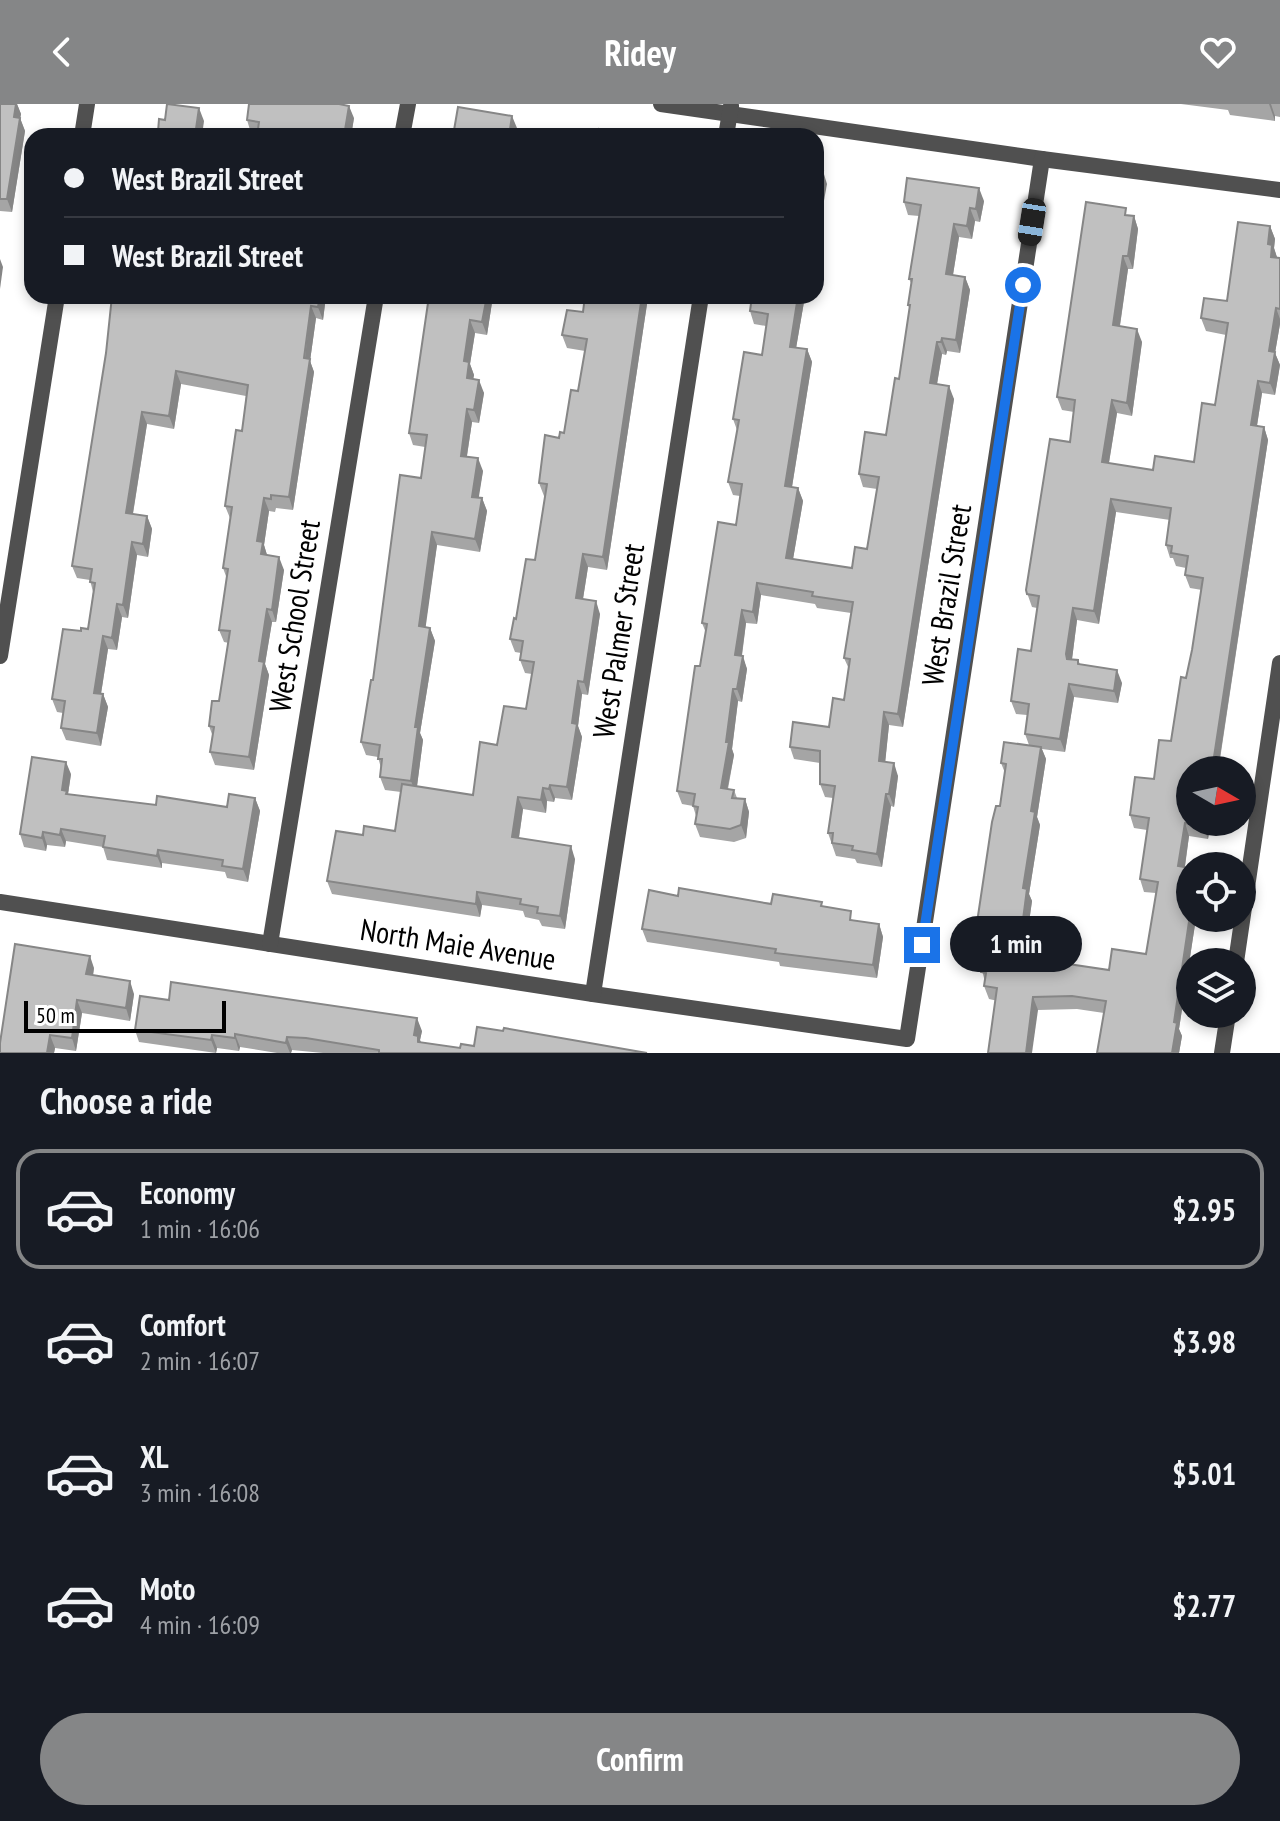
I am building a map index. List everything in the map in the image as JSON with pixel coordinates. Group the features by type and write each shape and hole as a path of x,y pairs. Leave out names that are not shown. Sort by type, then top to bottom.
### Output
{"street":[{"path":"83,128 87,104"},
{"path":"404,128 408,104"},
{"path":"661,104 730,109 1042,159 1280,190"},
{"name":"West Brazil Street","path":"907,1039 1042,159"},
{"path":"0,656 56,304"},
{"name":"West School Street","path":"270,944 375,304"},
{"name":"West Palmer Street","path":"593,994 700,304"},
{"path":"1238,948 1280,663"},
{"name":"North Maie Avenue","path":"0,902 593,994 907,1039"},
{"path":"1222,1053 1226,1028"}],"building":[{"path":"0,104 16,104 14,117 20,118 7,199 0,199"},
{"path":"167,104 199,108 196,128 158,128 159,119 165,120"},
{"path":"249,104 349,106 345,128 258,128 259,122 247,120"},
{"path":"458,107 512,116 510,128 454,128"},
{"path":"907,178 979,188 976,209 970,208 967,226 954,224 946,274 965,277 956,340 942,338 941,342 937,342 930,383 949,386 898,714 884,712 879,761 894,763 877,854 832,843 833,833 828,833 835,786 820,784 820,751 790,747 793,722 829,727 833,698 844,700 850,659 844,658 853,602 812,596 813,592 757,583 753,612 742,610 735,655 743,656 737,689 733,689 726,742 729,742 721,788 734,790 732,798 745,799 741,825 730,829 695,824 698,807 693,806 695,794 677,791 695,666 700,666 707,624 702,623 718,522 736,525 742,484 728,482 739,420 733,419 744,352 762,355 768,314 750,311 751,304 797,304 790,347 807,349 785,486 798,488 786,558 852,568 855,547 867,549 879,477 859,474 865,432 886,435 895,378 899,379 910,305 912,279 909,279 921,205 904,202"},
{"path":"1086,202 1126,208 1125,215 1134,216 1128,256 1123,256 1113,325 1137,329 1127,403 1112,400 1102,462 1153,470 1155,456 1194,462 1202,403 1215,405 1228,323 1201,318 1204,298 1227,301 1238,222 1270,226 1268,244 1272,245 1271,257 1280,258 1280,309 1276,308 1269,351 1275,352 1270,383 1258,381 1251,425 1264,427 1214,756 1176,756 1176,836 1183,836 1180,852 1176,852 1176,932 1187,932 1185,948 1176,948 1176,1028 1172,1053 1097,1053 1106,1001 1072,996 1033,997 1026,1053 988,1053 997,988 984,986 986,973 981,972 983,958 972,956 992,822 996,806 1000,806 1006,764 1001,763 1004,742 1041,747 1023,888 1027,889 1019,950 1022,950 1021,957 1109,970 1112,949 1146,954 1158,882 1140,879 1149,818 1130,815 1135,777 1154,779 1159,740 1171,741 1181,677 1186,678 1192,650 1203,578 1185,575 1188,556 1171,553 1172,546 1166,545 1171,508 1111,499 1094,611 1073,608 1066,654 1067,659 1078,660 1078,664 1117,670 1114,691 1069,684 1060,739 1025,734 1029,704 1011,701 1018,649 1031,651 1039,596 1027,594 1026,590 1050,439 1070,442 1075,400 1057,397"},
{"path":"111,304 319,304 318,307 311,306 304,358 310,359 289,497 271,495 271,499 264,498 257,541 263,542 261,554 279,557 272,610 267,609 259,661 264,662 249,757 210,752 214,727 209,726 212,701 219,701 230,631 219,630 228,569 223,568 232,507 225,506 236,430 242,431 248,385 176,371 169,416 142,412 126,513 147,516 143,544 132,542 123,605 117,604 112,638 103,636 94,693 103,694 97,733 61,728 65,701 52,699 63,629 88,629 95,583 90,582 92,569 72,566"},
{"path":"428,304 485,304 482,322 470,320 464,361 469,362 467,378 479,380 474,410 467,409 461,456 478,458 472,497 482,498 475,539 432,532 419,626 430,628 415,727 418,727 411,781 380,777 380,745 361,742 373,680 400,475 421,478 427,435 409,433"},
{"path":"584,304 641,304 603,557 583,554 576,598 596,601 584,682 578,681 572,723 577,724 567,787 550,785 549,789 543,788 541,800 518,797 512,837 571,846 560,916 537,913 538,907 520,904 521,899 477,892 476,904 327,881 336,831 363,835 364,826 395,831 402,784 473,795 480,742 497,745 504,706 526,709 534,662 520,660 523,641 510,639 526,559 535,560 547,484 539,483 545,435 559,438 560,432 564,433 571,390 578,391 587,339 562,335 567,310 583,312"},
{"path":"32,757 66,762 62,790 67,791 66,794 156,805 157,796 227,807 229,794 255,798 243,869 222,866 223,860 158,850 157,856 103,847 105,836 61,829 60,835 43,832 42,838 20,834"},
{"path":"679,888 771,904 773,894 822,902 821,906 851,911 850,920 879,924 873,965 775,953 776,949 642,929 649,890 678,896"},
{"path":"15,944 90,956 86,974 130,981 126,1008 77,1000 72,1038 50,1035 47,1053 0,1053"},
{"path":"171,982 417,1018 414,1035 418,1036 418,1042 460,1048 461,1044 474,1046 477,1027 503,1031 504,1028 647,1053 379,1053 379,1050 306,1038 287,1037 286,1043 235,1034 235,1038 212,1035 211,1040 135,1030 140,996 169,1000"}],"route":[{"path":"922,945 1023,285"}]}
